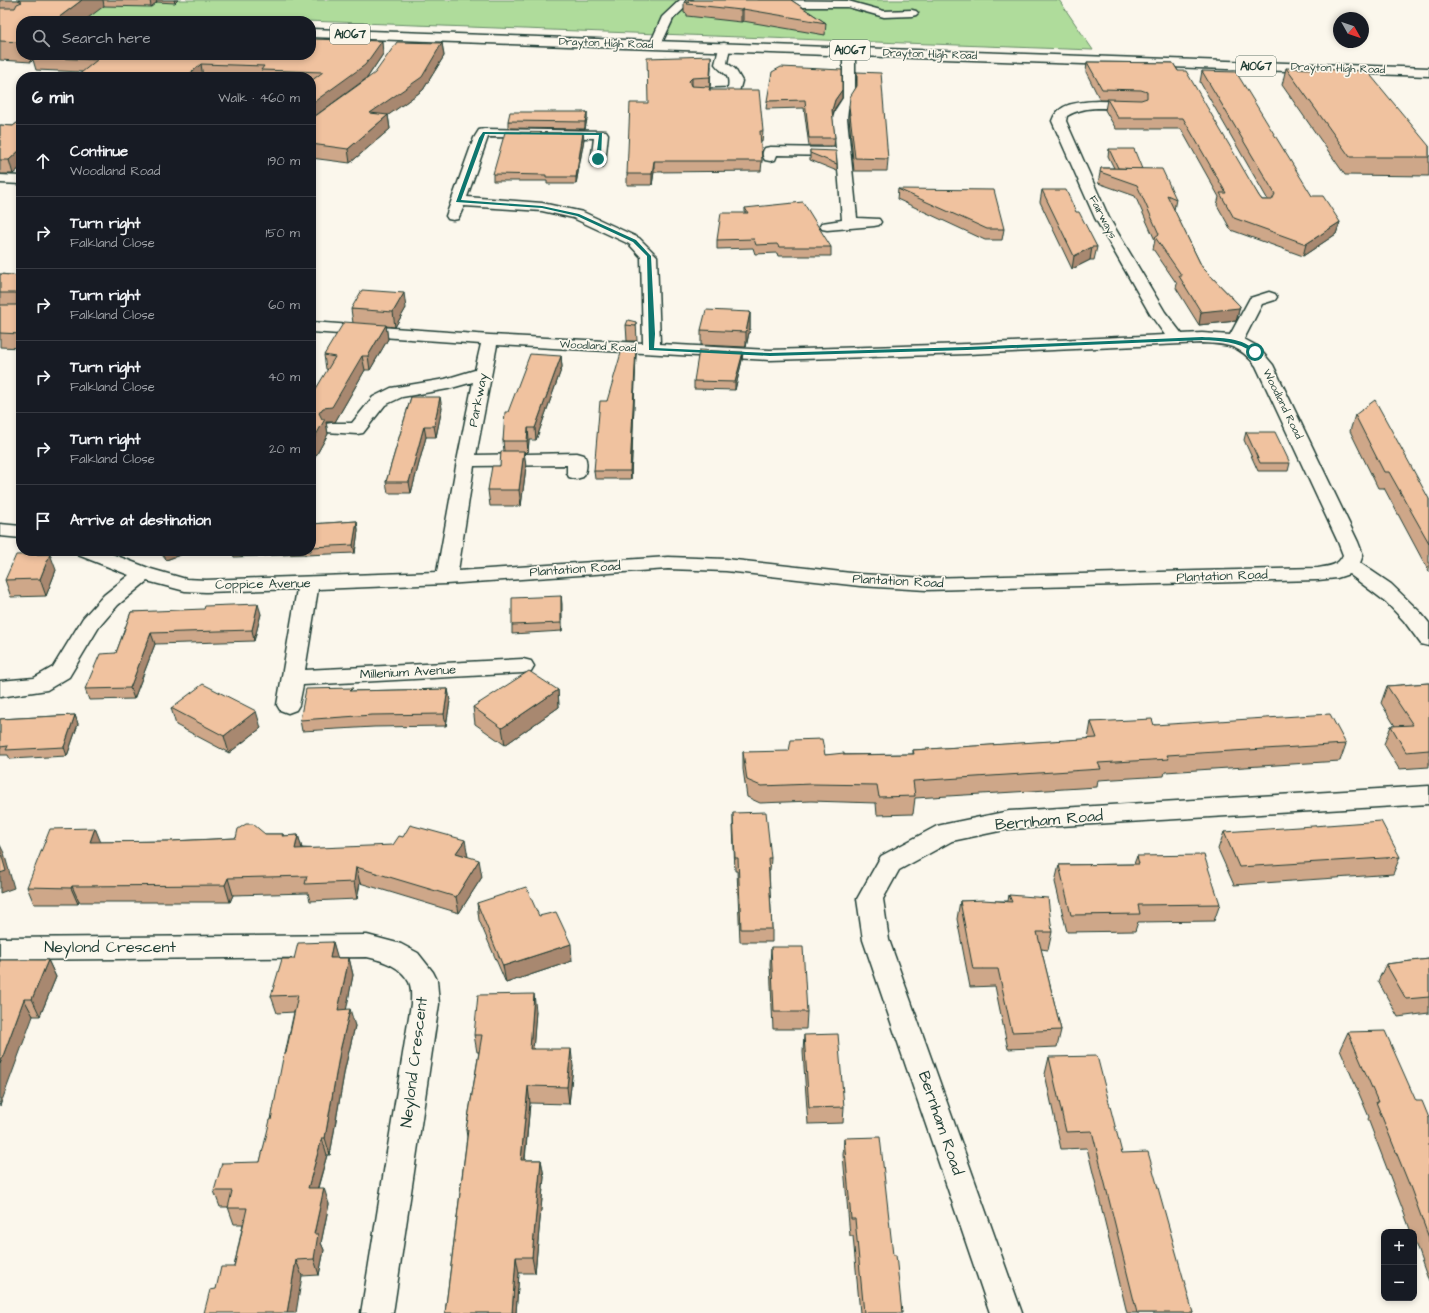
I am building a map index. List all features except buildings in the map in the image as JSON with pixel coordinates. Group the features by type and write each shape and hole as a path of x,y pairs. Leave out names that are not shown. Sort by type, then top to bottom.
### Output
{"street":[{"path":"656,44 668,17 687,0"},
{"path":"765,0 785,4 848,4 884,14 912,13"},
{"name":"Drayton High Road","path":"316,33 849,50 1429,72"},
{"path":"393,51 403,36"},
{"path":"724,47 721,64 731,72 736,81 734,92"},
{"path":"849,50 849,98 842,109 840,118 850,222"},
{"path":"1181,63 1191,80"},
{"path":"696,92 748,92"},
{"name":"Fairways","path":"1139,106 1086,101 1061,114 1059,122 1102,218 1158,314 1176,339"},
{"path":"453,216 484,133 601,127 598,163"},
{"path":"770,151 843,152"},
{"path":"0,179 16,179"},
{"path":"458,201 542,207 578,215 634,241 649,256 652,334 651,349"},
{"path":"827,226 850,222 874,222"},
{"path":"1235,341 1256,301 1269,297"},
{"name":"Woodland Road","path":"316,327 490,340 770,355 1176,339 1220,339 1235,341 1248,346 1255,352 1264,365 1348,542 1353,555 1349,565"},
{"name":"Parkway","path":"446,578 466,461 490,340"},
{"path":"332,428 357,428 379,401 397,392 448,384 483,374"},
{"path":"466,461 577,458"},
{"path":"0,530 16,532"},
{"name":"Coppice Avenue","path":"98,556 144,573 185,585 309,583 446,578"},
{"name":"Plantation Road","path":"446,578 668,563 726,565 860,580 926,584 1318,574 1337,572 1349,565"},
{"path":"1349,565 1400,602 1417,621 1429,639"},
{"path":"0,689 39,684 61,672 91,623 111,600 144,573"},
{"path":"288,705 309,583"},
{"name":"Millenium Avenue","path":"293,678 523,666"},
{"name":"Bernham Road","path":"1006,1313 876,940 870,899 890,863 946,833 1009,820 1429,795"},
{"name":"Neylond Crescent","path":"0,949 367,946 391,952 408,961 423,980 425,1004 377,1313"}],"green space":[{"path":"0,0 1059,0 1093,50 316,21 316,16 16,16 16,18 0,18"}],"route":[{"path":"598,159 601,134 484,133 458,201 542,207 578,215 634,241 649,256 652,334 651,349 770,355 1202,338 1235,341 1248,346 1255,352"}]}
